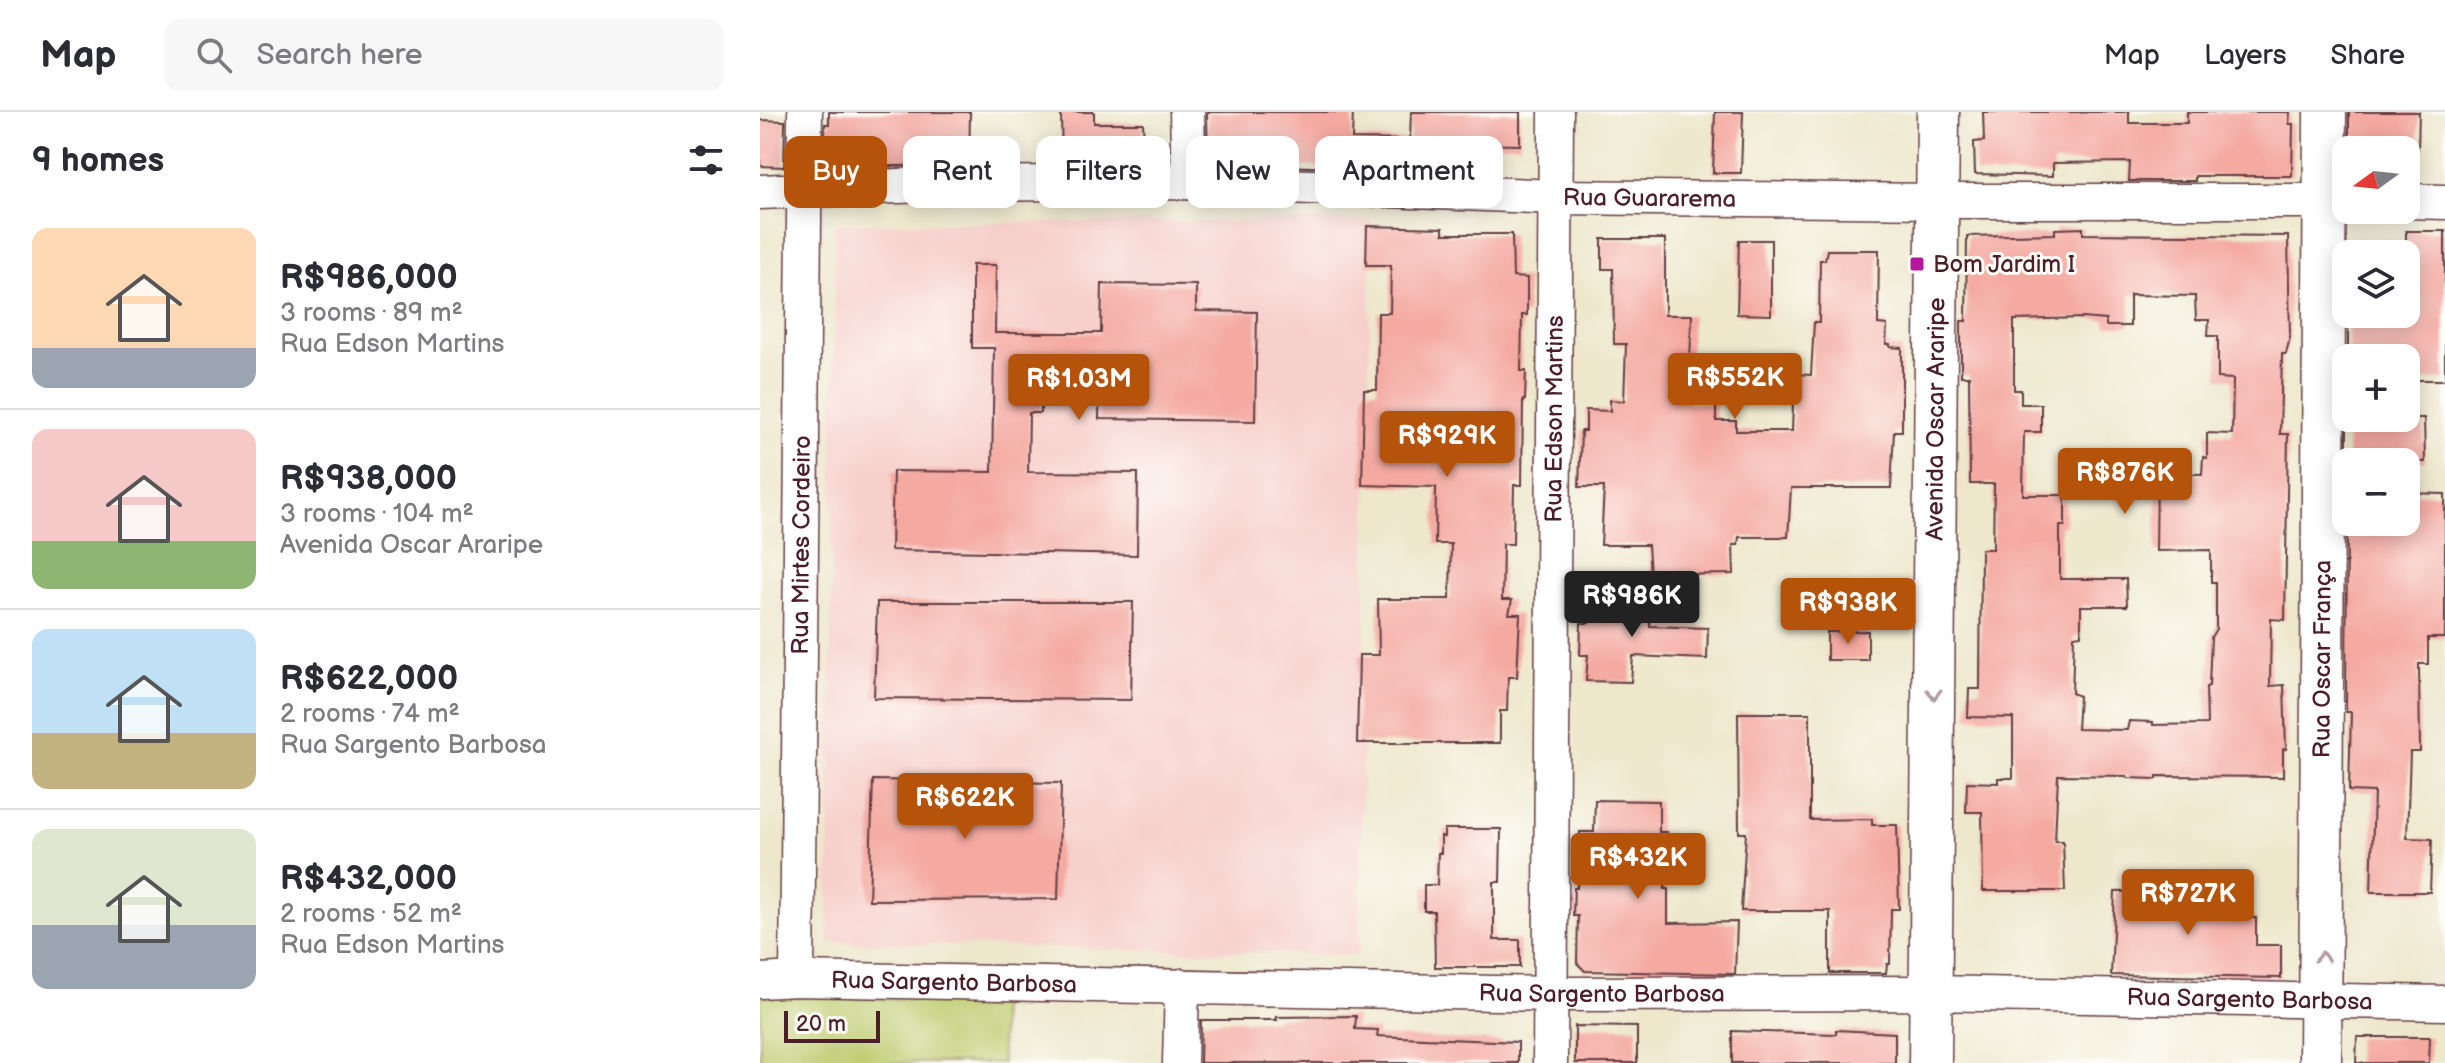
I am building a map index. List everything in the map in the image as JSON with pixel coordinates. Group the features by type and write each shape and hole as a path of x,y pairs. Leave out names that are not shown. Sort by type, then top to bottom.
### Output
{"street":[{"name":"Rua Mirtes Cordeiro","path":"805,112 805,136"},
{"path":"1187,112 1188,136"},
{"name":"Rua Edson Martins","path":"1550,1063 1556,112"},
{"name":"Avenida Oscar Araripe","path":"1930,1063 1938,112"},
{"name":"Rua Oscar França","path":"2325,112 2332,169"},
{"name":"Rua Guararema","path":"887,187 1186,182"},
{"name":"Rua Guararema","path":"1299,186 1557,197 2332,201"},
{"name":"Rua Guararema","path":"760,192 784,191"},
{"path":"2420,201 2445,202"},
{"name":"Rua Mirtes Cordeiro","path":"797,979 804,208"},
{"name":"Rua Oscar França","path":"2320,1063 2336,224"},
{"name":"Rua Sargento Barbosa","path":"760,981 797,979 1551,994 1932,993 2445,1003"},
{"path":"1180,1063 1182,986"}],"shaded area":[{"path":"1372,220 1359,955 828,942 835,224"}],"green space":[{"path":"760,996 1000,1001 1002,1063 760,1063"}],"building":[{"path":"829,112 970,112 970,136 903,136 903,166 887,166 887,136 825,136 825,124 829,124"},
{"path":"1061,112 1094,112 1094,123 1143,123 1144,136 1061,136"},
{"path":"1207,112 1353,112 1352,136 1315,136 1315,167 1299,167 1299,136 1207,136"},
{"path":"1411,112 1520,112 1520,145 1503,145 1503,136 1410,136"},
{"path":"1715,112 1743,112 1741,173 1713,173"},
{"path":"1983,112 2129,112 2129,123 2187,123 2187,112 2290,112 2289,124 2293,124 2292,176 2195,176 2195,181 2129,181 2130,162 2053,163 2053,176 1975,174 1974,142 1984,141"},
{"path":"2349,112 2419,112 2418,136 2349,136"},
{"path":"760,120 785,121 784,167 760,166"},
{"path":"1367,226 1443,228 1443,234 1512,234 1513,277 1527,278 1527,315 1522,315 1521,371 1526,371 1522,485 1514,485 1513,544 1503,544 1502,600 1512,600 1509,614 1520,614 1517,677 1508,677 1507,711 1500,711 1500,743 1357,743 1359,655 1379,655 1378,599 1450,599 1451,544 1435,544 1436,487 1362,485 1364,390 1377,390 1378,313 1390,313 1391,265 1366,265"},
{"path":"2083,228 2083,234 2288,236 2290,337 2286,354 2282,354 2280,434 2288,434 2285,620 2271,619 2270,686 2284,685 2286,749 2283,749 2283,777 2157,776 2157,779 2058,775 2055,841 2063,841 2065,891 1983,891 1982,812 1966,812 1967,782 1998,783 1998,778 2013,778 2013,718 1968,717 1969,689 1980,689 1981,549 1993,549 1994,484 1970,484 1969,376 1961,376 1961,321 1966,321 1967,236 2055,234 2055,229","holes":["2130,295 2195,296 2196,320 2209,320 2208,336 2218,336 2218,378 2233,379 2232,434 2207,433 2207,458 2203,457 2202,474 2157,473 2156,551 2211,550 2211,582 2216,582 2216,629 2211,637 2209,686 2206,687 2207,724 2153,725 2153,722 2129,721 2127,730 2077,729 2079,696 2072,693 2074,636 2081,635 2081,606 2127,606 2126,579 2060,579 2060,526 2065,526 2065,495 2023,495 2024,432 2041,432 2041,404 2021,404 2021,390 2014,390 2014,320 2082,318 2106,320 2106,326 2130,326"]},
{"path":"2406,231 2445,231 2445,380 2420,380 2420,344 2348,344 2348,328 2420,328 2420,240 2406,240"},
{"path":"1602,239 1665,239 1665,315 1692,315 1688,403 1716,404 1716,421 1736,421 1736,431 1792,431 1794,374 1811,375 1814,322 1819,322 1820,260 1825,260 1827,250 1879,250 1878,324 1887,325 1886,344 1902,348 1902,431 1894,431 1891,488 1791,488 1788,537 1739,537 1738,545 1733,545 1734,574 1650,575 1648,545 1601,545 1604,487 1579,487 1581,431 1586,431 1586,410 1610,411 1610,400 1624,401 1626,344 1614,344 1613,269 1602,269"},
{"path":"1739,240 1771,240 1771,315 1737,314"},
{"path":"972,265 996,265 995,333 1101,333 1102,284 1196,285 1196,311 1257,312 1255,421 1099,419 1100,369 1042,369 1041,413 1029,413 1028,472 1138,473 1137,555 891,550 893,471 992,472 994,348 972,348"},
{"path":"2420,418 2424,418 2425,462 2420,462 2420,448 2347,448 2347,432 2420,432"},
{"path":"2420,493 2445,494 2445,638 2428,638 2428,664 2419,664 2420,752 2410,752 2407,838 2432,839 2430,892 2371,892 2374,792 2349,791 2351,712 2346,712 2347,536 2420,536"},
{"path":"1589,597 1650,600 1650,626 1708,628 1707,659 1633,656 1631,682 1586,681 1588,655 1580,655 1581,623 1589,623"},
{"path":"877,602 1133,602 1131,700 874,698"},
{"path":"1868,631 1868,660 1827,660 1827,632"},
{"path":"1738,713 1810,713 1810,820 1872,819 1872,825 1897,825 1899,909 1891,909 1890,964 1887,964 1886,973 1830,973 1830,911 1741,911 1746,833 1739,833"},
{"path":"873,780 1061,783 1058,899 869,900"},
{"path":"1595,800 1659,801 1659,832 1667,832 1665,889 1668,889 1668,923 1737,922 1735,974 1585,971 1577,963 1578,916 1573,916 1580,832 1594,832"},
{"path":"1444,829 1501,829 1500,882 1494,882 1494,940 1520,940 1520,967 1435,967 1434,911 1424,911 1424,885 1437,885 1438,853 1441,853"},
{"path":"2115,892 2235,893 2236,918 2256,918 2256,945 2281,945 2281,978 2111,975"},
{"path":"1356,1016 1355,1029 1378,1030 1377,1036 1518,1042 1518,1063 1200,1063 1201,1020"},
{"path":"1575,1026 1637,1027 1637,1063 1575,1063"},
{"path":"1836,1030 1895,1033 1895,1063 1732,1063 1732,1031 1836,1034"},
{"path":"2357,1037 2430,1037 2429,1063 2356,1063"}],"place":[{"name":"Bom Jardim I","path":"1917,264"}]}
